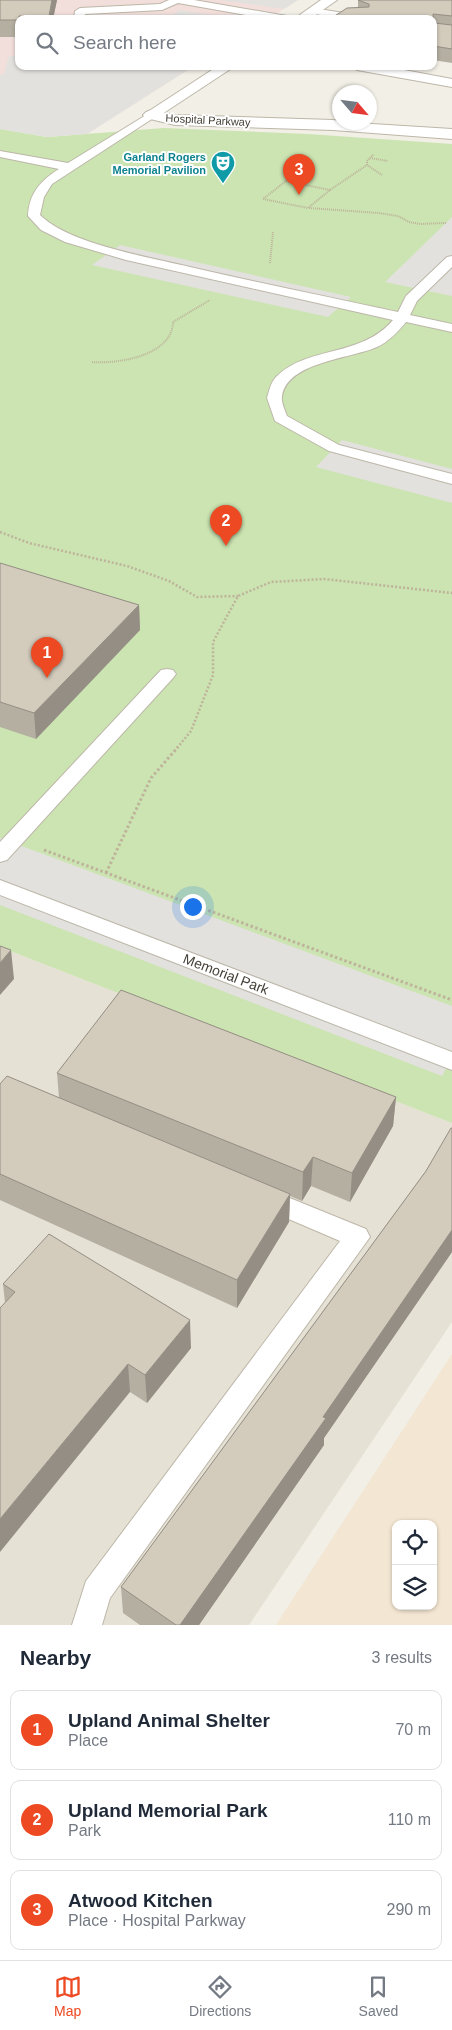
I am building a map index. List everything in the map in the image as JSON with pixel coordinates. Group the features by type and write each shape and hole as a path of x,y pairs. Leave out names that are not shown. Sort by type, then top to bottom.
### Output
{"street":[{"path":"307,15 330,0"},
{"path":"151,116 222,70"},
{"path":"379,70 452,83"},
{"name":"Hospital Parkway","path":"151,116 198,110 332,112"},
{"path":"377,115 452,120"},
{"name":"Hospital Parkway","path":"151,116 175,120 333,125 452,134"}],"lane":[{"path":"79,15 80,10 162,7 177,0 264,15"},
{"path":"313,11 338,15"},
{"path":"151,116 48,181 41,190 34,205 34,216 45,227 69,238 131,257 452,328"},
{"path":"0,154 70,167"},
{"path":"452,260 411,299 402,318 392,330 374,344 299,366 281,380 274,398 280,418 334,448 452,479"},
{"path":"0,855 167,674"},
{"name":"Memorial Park","path":"0,887 452,1061"},
{"path":"87,1625 97,1591 357,1237 247,1191"}],"path":[{"path":"370,158 388,162"},
{"path":"307,209 330,190 367,166 382,175"},
{"path":"330,190 286,181 263,200 307,209 379,213 398,216 409,222 420,224 446,223"},
{"path":"269,268 273,232"},
{"path":"92,362 100,363 122,360 156,350 171,335 173,322 217,295"},
{"path":"0,532 29,543 127,566 169,581 197,597 238,596 272,582 324,579 452,593"},
{"path":"106,873 150,778 191,731 213,675 213,642 238,596"},
{"path":"37,847 452,1000"}],"shaded area":[{"path":"0,0 298,0 274,15 15,15 15,70 188,70 87,134 0,129"},
{"path":"220,0 298,0 284,9"},
{"path":"180,10 209,15 171,15"},
{"path":"9,56 15,56 15,70 188,70 87,134 47,137 0,129 0,75 4,74"},
{"path":"452,217 452,296 385,282 446,223"},
{"path":"120,245 351,297 328,317 92,265"},
{"path":"342,440 452,469 452,503 316,467"},
{"path":"0,838 452,1006 452,1057 442,1076 0,905"},
{"path":"0,947 452,1123 452,1322 249,1625 0,1625"},
{"path":"452,1354 452,1625 276,1625"}],"green space":[{"path":"164,128 308,134 452,144 452,1123 0,947 0,129 47,137"}],"building":[{"path":"0,0 52,0 49,15 15,15 15,20 0,20"},
{"path":"358,0 452,0 452,16 433,14 336,15 347,8 369,7 369,4"},
{"path":"437,23 452,25 452,49 437,47"},
{"path":"0,563 139,605 34,713 0,702"},
{"path":"0,946 11,950 0,963"},
{"path":"121,990 396,1097 352,1173 313,1157 303,1172 57,1073"},
{"path":"7,1076 290,1194 237,1280 0,1174 0,1084"},
{"path":"451,1128 452,1230 323,1417 326,1418 180,1625 176,1625 121,1587 426,1171"},
{"path":"49,1234 190,1320 145,1375 128,1364 0,1519 0,1308 15,1292 3,1284"}],"place":[{"name":"Garland Rogers Memorial Pavilion","path":"223,184"},
{"name":"Atwood Kitchen","path":"299,195"},
{"name":"Upland Memorial Park","path":"226,546"},
{"name":"Upland Animal Shelter","path":"47,678"}]}
